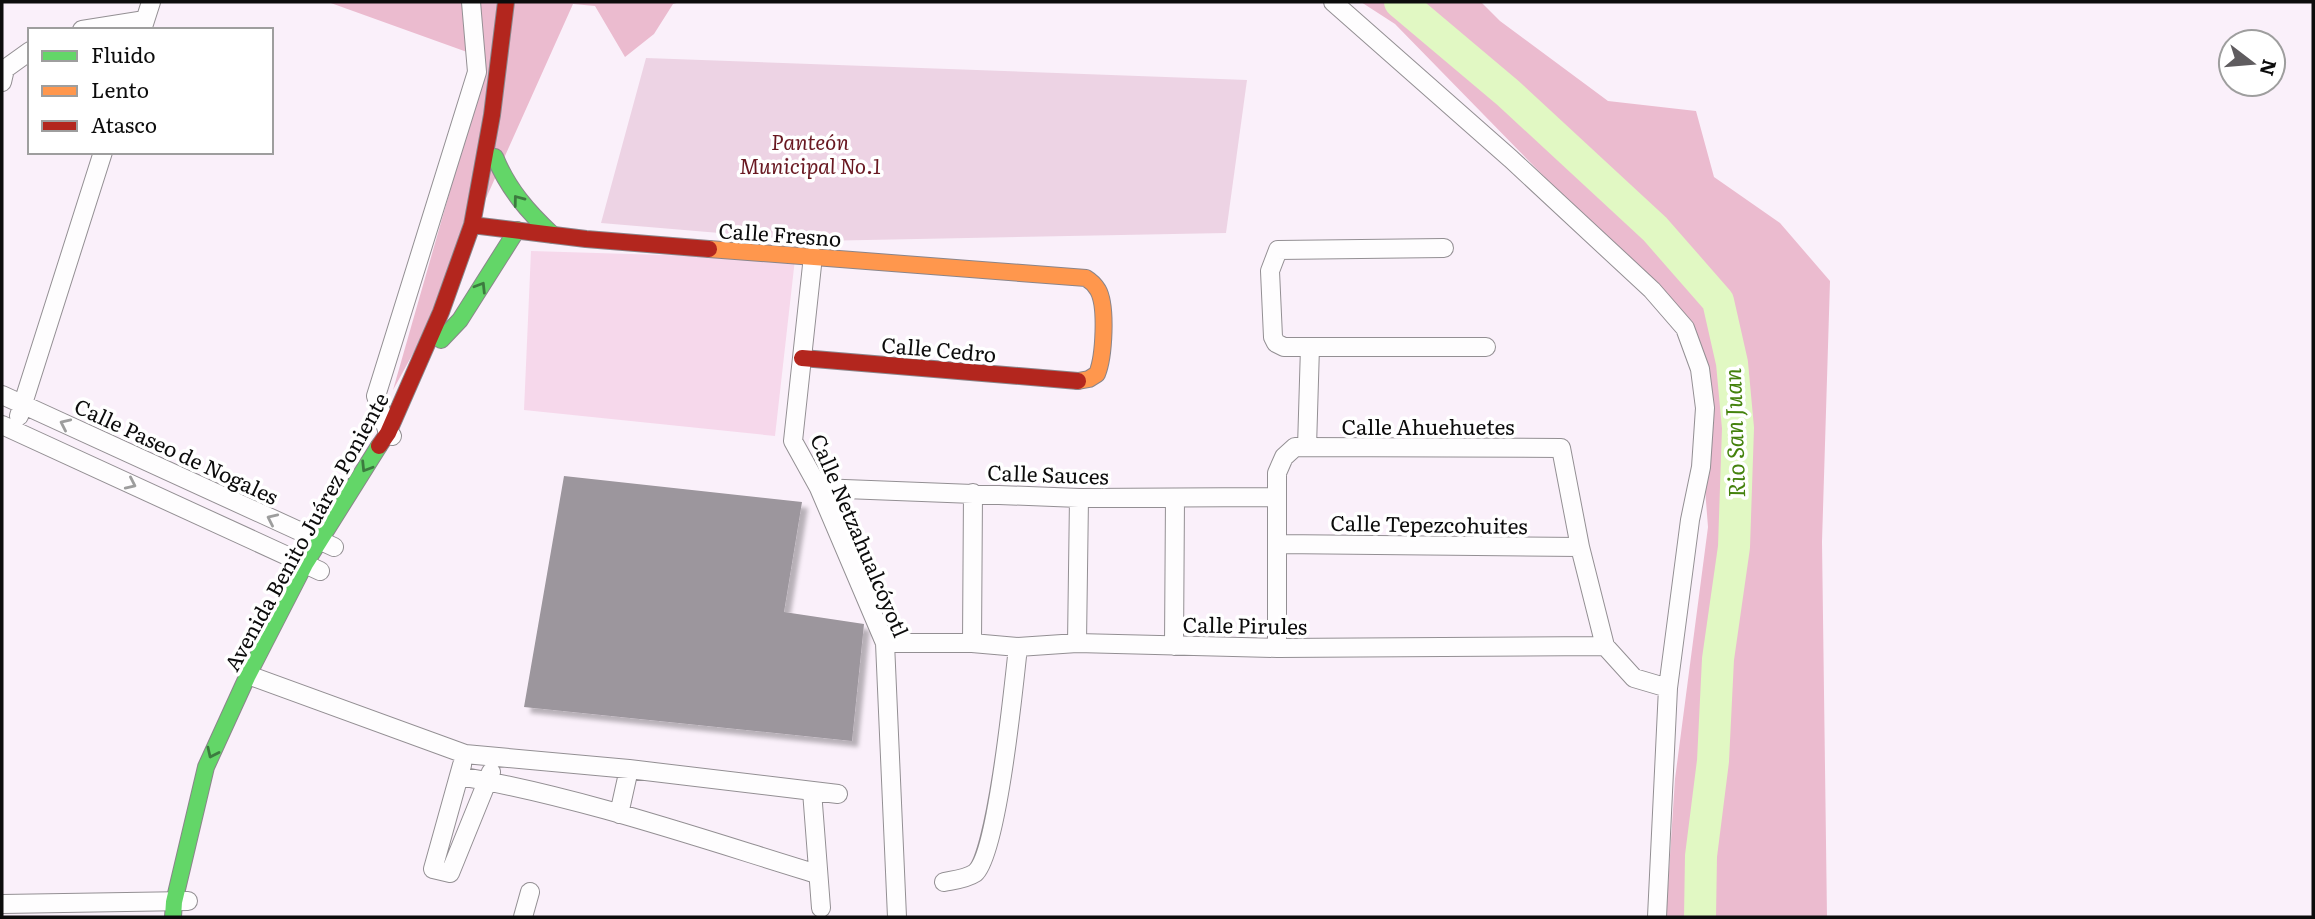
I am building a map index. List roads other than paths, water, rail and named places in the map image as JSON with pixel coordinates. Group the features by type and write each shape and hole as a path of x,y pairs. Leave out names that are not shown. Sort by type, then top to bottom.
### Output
{"main road":[{"name":"Avenida Benito Juárez Poniente","path":"393,436 477,225 492,114 512,4"},
{"name":"Avenida Benito Juárez Poniente","path":"180,909 206,767 326,544 393,436 453,314 495,157 512,4"},
{"path":"495,157 502,177 523,207 554,235"},
{"name":"Calle Fresno","path":"477,225 586,239 1086,278 1095,285 1101,296 1102,361 1098,373 1090,380 1072,381"},
{"path":"441,340 460,320 517,230"},
{"name":"Calle Cedro","path":"802,358 1072,381"}],"street":[{"path":"107,28 144,25 152,2"},
{"path":"393,436 376,396 477,72 471,2"},
{"path":"1333,2 1511,159 1651,289 1685,328 1700,369 1705,408 1701,467 1690,520 1668,688 1657,917"},
{"path":"2,82 5,69 28,52"},
{"path":"102,154 23,405 8,427 313,568"},
{"path":"1444,248 1278,250 1270,271 1273,337 1276,343 1284,347 1486,346"},
{"name":"Calle Netzahualcóyotl","path":"813,256 793,441 819,488 885,643 897,917"},
{"path":"1277,648 1277,473 1284,457 1301,447 1310,347"},
{"name":"Calle Paseo de Nogales","path":"2,395 326,544"},
{"name":"Calle Ahuehuetes","path":"1301,447 1561,448 1580,547"},
{"name":"Calle Sauces","path":"819,488 1079,498 1275,496"},
{"path":"972,643 973,493"},
{"path":"1077,643 1079,498"},
{"path":"1174,646 1175,498"},
{"name":"Calle Tepezcohuites","path":"1278,544 1580,547"},
{"path":"1580,547 1605,646 1634,678 1668,688"},
{"name":"Calle Pirules","path":"885,643 972,643 1018,647 1077,643 1277,648 1605,646"},
{"path":"944,882 962,879 976,872 987,853 1008,740 1018,647"},
{"path":"253,677 465,754 629,769 838,794"},
{"path":"465,754 433,869 450,873 489,781 495,758"},
{"path":"619,814 629,769"},
{"path":"459,776 619,814 817,874"},
{"path":"812,791 821,908"},
{"path":"523,917 530,892"},
{"path":"2,904 180,909"}],"waterway":[{"name":"Rio San Juan","path":"1400,2 1508,93 1655,229 1718,301 1732,363 1738,428 1734,547 1718,659 1713,761 1701,856 1700,917"}],"park label":[{"name":"Panteón Municipal No.1","path":"810,152"}]}
